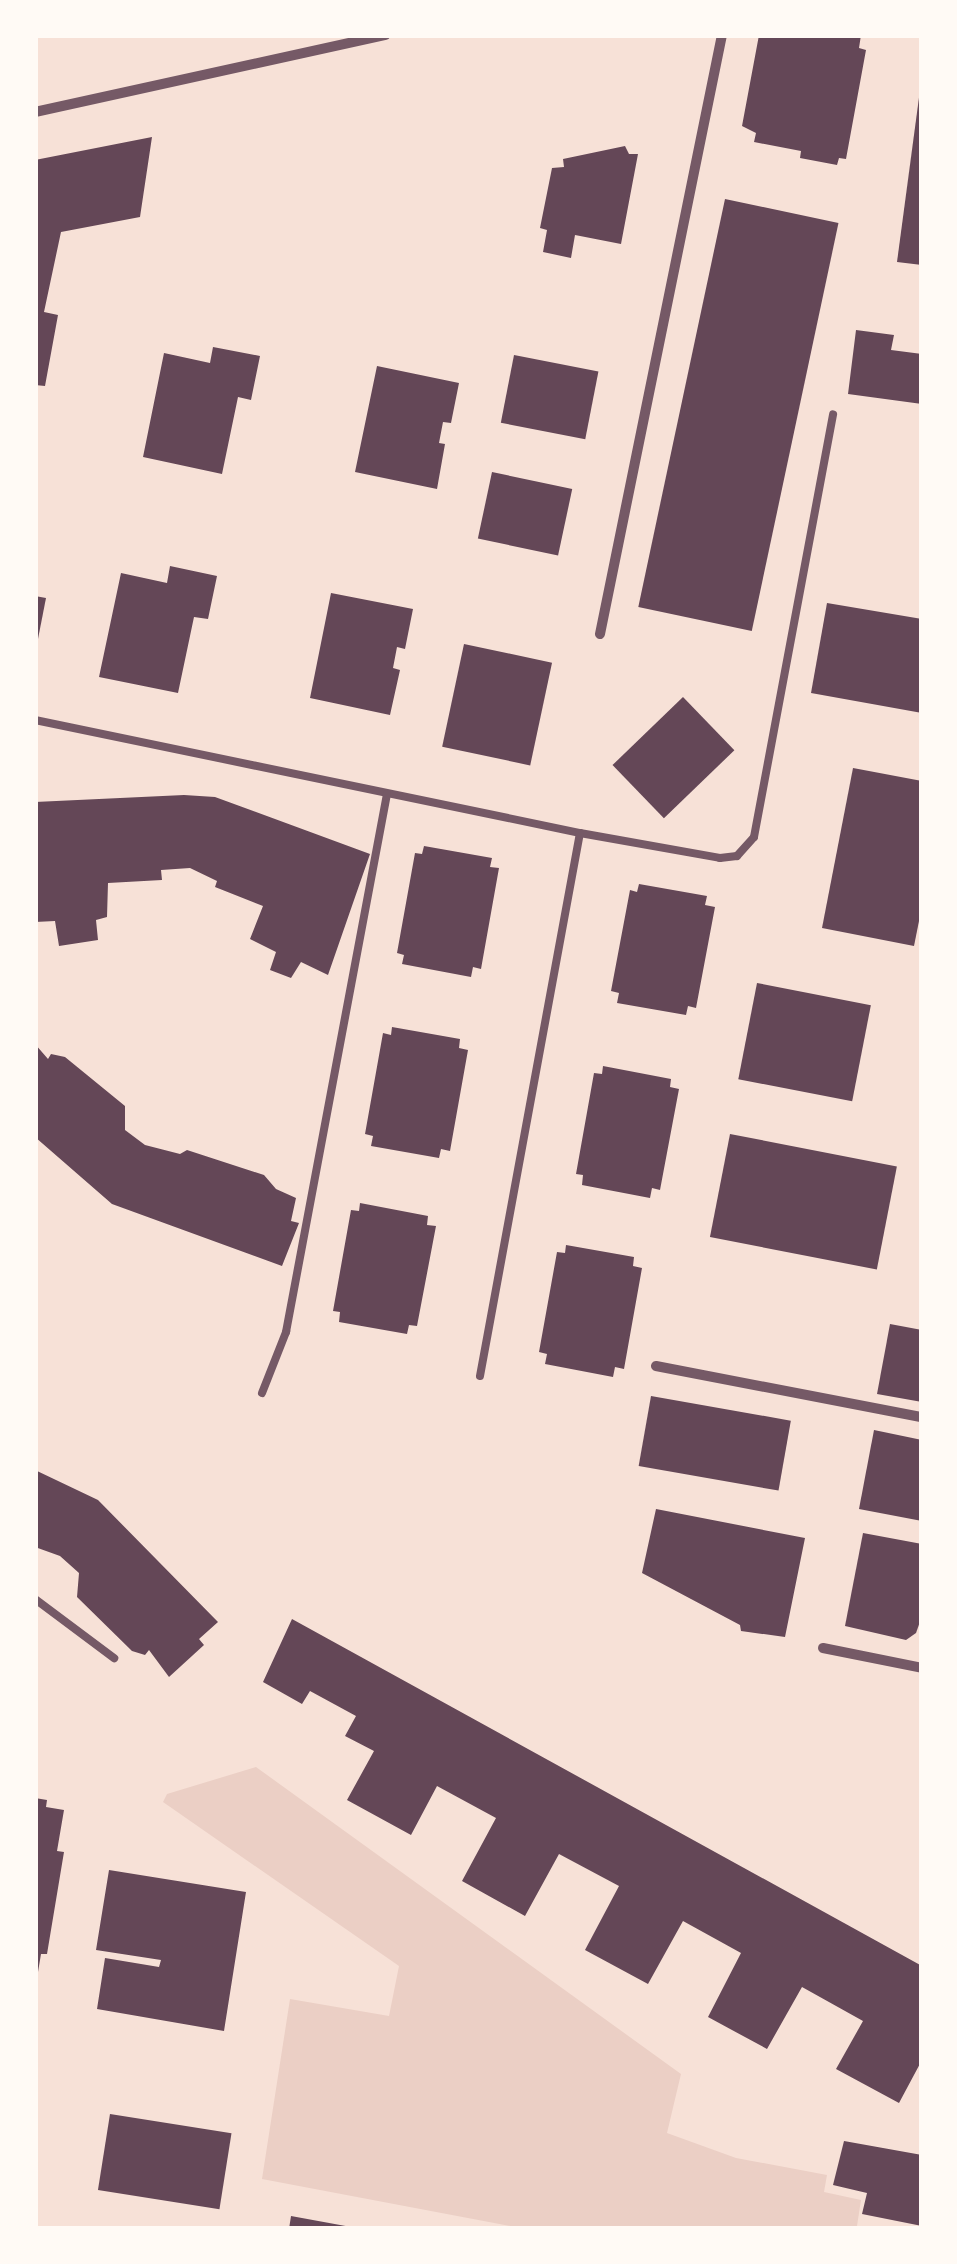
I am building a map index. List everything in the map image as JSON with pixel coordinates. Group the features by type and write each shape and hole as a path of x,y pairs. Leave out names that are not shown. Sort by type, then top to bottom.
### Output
{"street":[{"path":"35,112 386,35"},
{"path":"600,634 722,35"},
{"path":"656,1366 922,1417"},
{"path":"823,1648 922,1668"}],"lane":[{"path":"35,720 580,833 720,858 737,856 754,837 833,414"},
{"path":"262,1393 286,1332 387,794"},
{"path":"480,1376 580,833"},
{"path":"35,1599 114,1658"}],"shaded area":[{"path":"256,1767 681,2074 667,2133 736,2158 827,2175 824,2192 861,2200 857,2226 871,2229 526,2229 262,2179 290,1999 389,2016 399,1966 163,1802 167,1794"}],"building":[{"path":"759,35 861,35 859,48 866,50 846,159 839,158 837,165 800,158 801,151 754,142 756,133 742,126"},
{"path":"922,91 922,265 897,262"},
{"path":"152,137 140,217 61,232 44,312 58,315 45,386 35,385 35,160"},
{"path":"625,146 629,154 638,154 621,244 575,235 571,258 543,252 547,230 540,228 552,168 564,167 563,159"},
{"path":"725,199 838,223 752,631 638,607"},
{"path":"856,330 894,335 891,350 922,354 922,404 848,394"},
{"path":"213,347 260,356 251,400 238,397 222,474 143,457 164,353 210,363"},
{"path":"514,355 598,371 585,439 501,423"},
{"path":"377,366 459,383 451,423 443,422 439,443 445,444 437,489 355,472"},
{"path":"492,472 572,489 558,556 478,539"},
{"path":"170,566 217,576 208,619 194,617 178,693 99,677 121,573 167,583"},
{"path":"331,593 413,609 405,649 397,647 393,668 400,670 390,715 310,698"},
{"path":"35,596 46,598 37,644 35,643"},
{"path":"827,603 922,619 922,713 811,693"},
{"path":"464,644 552,663 530,765 442,747"},
{"path":"683,697 734,750 664,818 613,765"},
{"path":"853,768 922,781 922,906 914,946 822,928"},
{"path":"215,797 370,854 328,975 301,962 291,978 270,970 276,952 250,939 263,906 215,887 217,881 190,868 161,870 162,880 108,883 107,917 96,920 98,940 59,946 55,921 35,922 35,802"},
{"path":"424,846 492,858 490,867 499,868 481,969 473,967 471,977 402,964 404,955 397,953 415,853 422,854"},
{"path":"639,884 707,896 705,905 715,907 696,1008 688,1006 686,1015 617,1003 619,993 611,991 630,890 637,892"},
{"path":"757,983 871,1005 852,1101 738,1079"},
{"path":"392,1027 460,1039 459,1048 468,1050 450,1151 441,1149 439,1158 371,1146 373,1136 365,1134 383,1033 391,1035"},
{"path":"35,1044 48,1059 51,1054 65,1057 125,1106 125,1130 145,1145 180,1154 187,1150 264,1175 276,1189 296,1198 291,1221 299,1223 282,1266 112,1204 35,1137"},
{"path":"603,1066 671,1079 670,1087 679,1089 660,1190 652,1188 650,1198 582,1185 583,1175 576,1174 594,1073 602,1074"},
{"path":"730,1134 897,1166 877,1270 710,1237"},
{"path":"360,1203 428,1216 427,1225 436,1226 417,1326 409,1325 407,1334 339,1322 340,1312 333,1311 351,1210 359,1211"},
{"path":"566,1245 634,1257 633,1266 642,1268 624,1369 615,1367 613,1377 545,1364 547,1354 539,1352 557,1252 565,1253"},
{"path":"890,1324 922,1330 922,1402 877,1394"},
{"path":"651,1396 791,1421 779,1491 639,1466"},
{"path":"874,1430 922,1440 922,1521 859,1509"},
{"path":"35,1470 98,1500 218,1622 199,1639 204,1645 169,1677 149,1650 145,1655 132,1651 77,1597 79,1573 60,1556 35,1547"},
{"path":"656,1509 805,1538 785,1637 741,1631 740,1625 642,1573"},
{"path":"863,1533 922,1544 922,1616 916,1633 906,1640 845,1626"},
{"path":"292,1619 922,1966 922,2060 899,2103 836,2069 863,2021 802,1987 767,2049 708,2017 741,1953 683,1921 648,1984 585,1950 619,1886 559,1854 525,1916 462,1881 496,1818 437,1786 411,1835 347,1800 374,1751 345,1736 356,1716 310,1691 302,1704 263,1682"},
{"path":"35,1798 47,1800 46,1807 64,1810 57,1851 64,1852 47,1954 41,1954 37,1978"},
{"path":"109,1870 246,1892 224,2031 97,2009 105,1958 159,1967 161,1960 96,1950"},
{"path":"110,2114 231,2133 219,2209 98,2190"},
{"path":"844,2141 922,2155 922,2226 862,2214 867,2193 833,2185"},
{"path":"291,2216 351,2227 351,2229 289,2229"}]}
